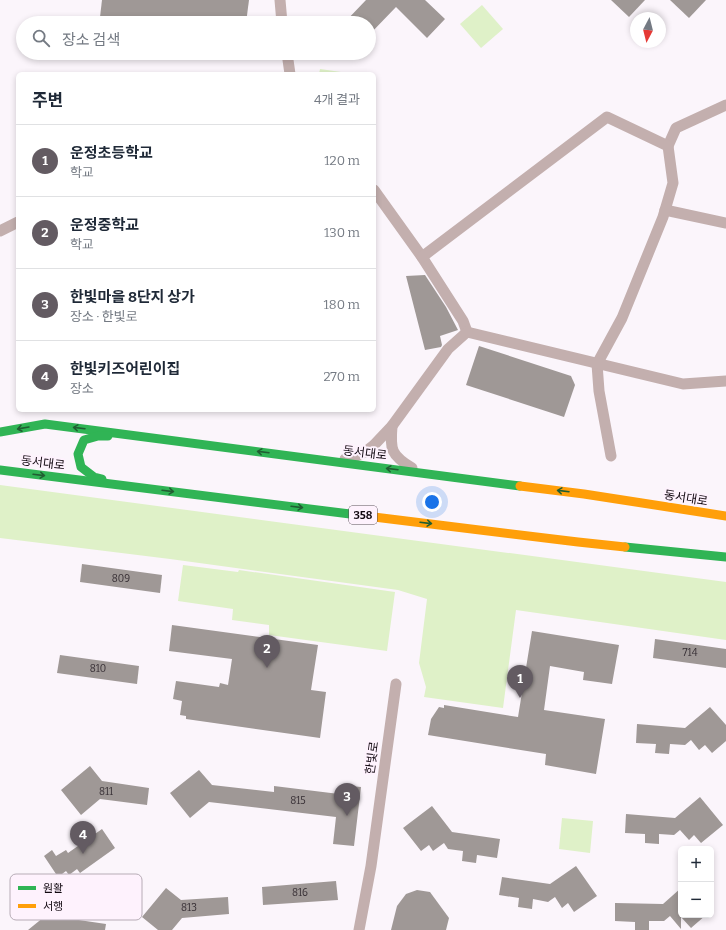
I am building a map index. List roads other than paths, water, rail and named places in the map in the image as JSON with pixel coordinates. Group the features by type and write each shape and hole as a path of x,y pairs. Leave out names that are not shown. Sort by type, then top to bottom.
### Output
{"highway":[{"name":"동서대로","path":"0,432 45,424 584,494 726,516"},
{"path":"128,486 94,477 81,467 78,454 84,440 98,436 136,436"},
{"name":"동서대로","path":"0,470 578,542 726,557"},
{"path":"584,494 726,511"},
{"path":"578,542 726,563"}],"street":[{"path":"280,0 281,16"},
{"path":"288,60 290,72"},
{"path":"610,456 599,391 597,364 622,318 665,210 672,183 668,146 676,128 726,105"},
{"path":"422,258 607,117 668,146"},
{"path":"376,193 422,258 463,321 467,332"},
{"path":"665,210 726,223"},
{"path":"0,231 16,223"},
{"path":"467,332 683,384 726,382"},
{"path":"327,460 347,459 365,452 374,445 392,426 448,349 467,332"},
{"path":"392,426 390,442 394,454 413,468 439,475"},
{"name":"한빛로","path":"359,930 371,866 396,684"}],"place":[{"name":"운정중학교","path":"267,668"},
{"name":"운정초등학교","path":"520,698"},
{"name":"한빛마을 8단지 상가","path":"347,816"},
{"name":"한빛키즈어린이집","path":"83,854"}]}
